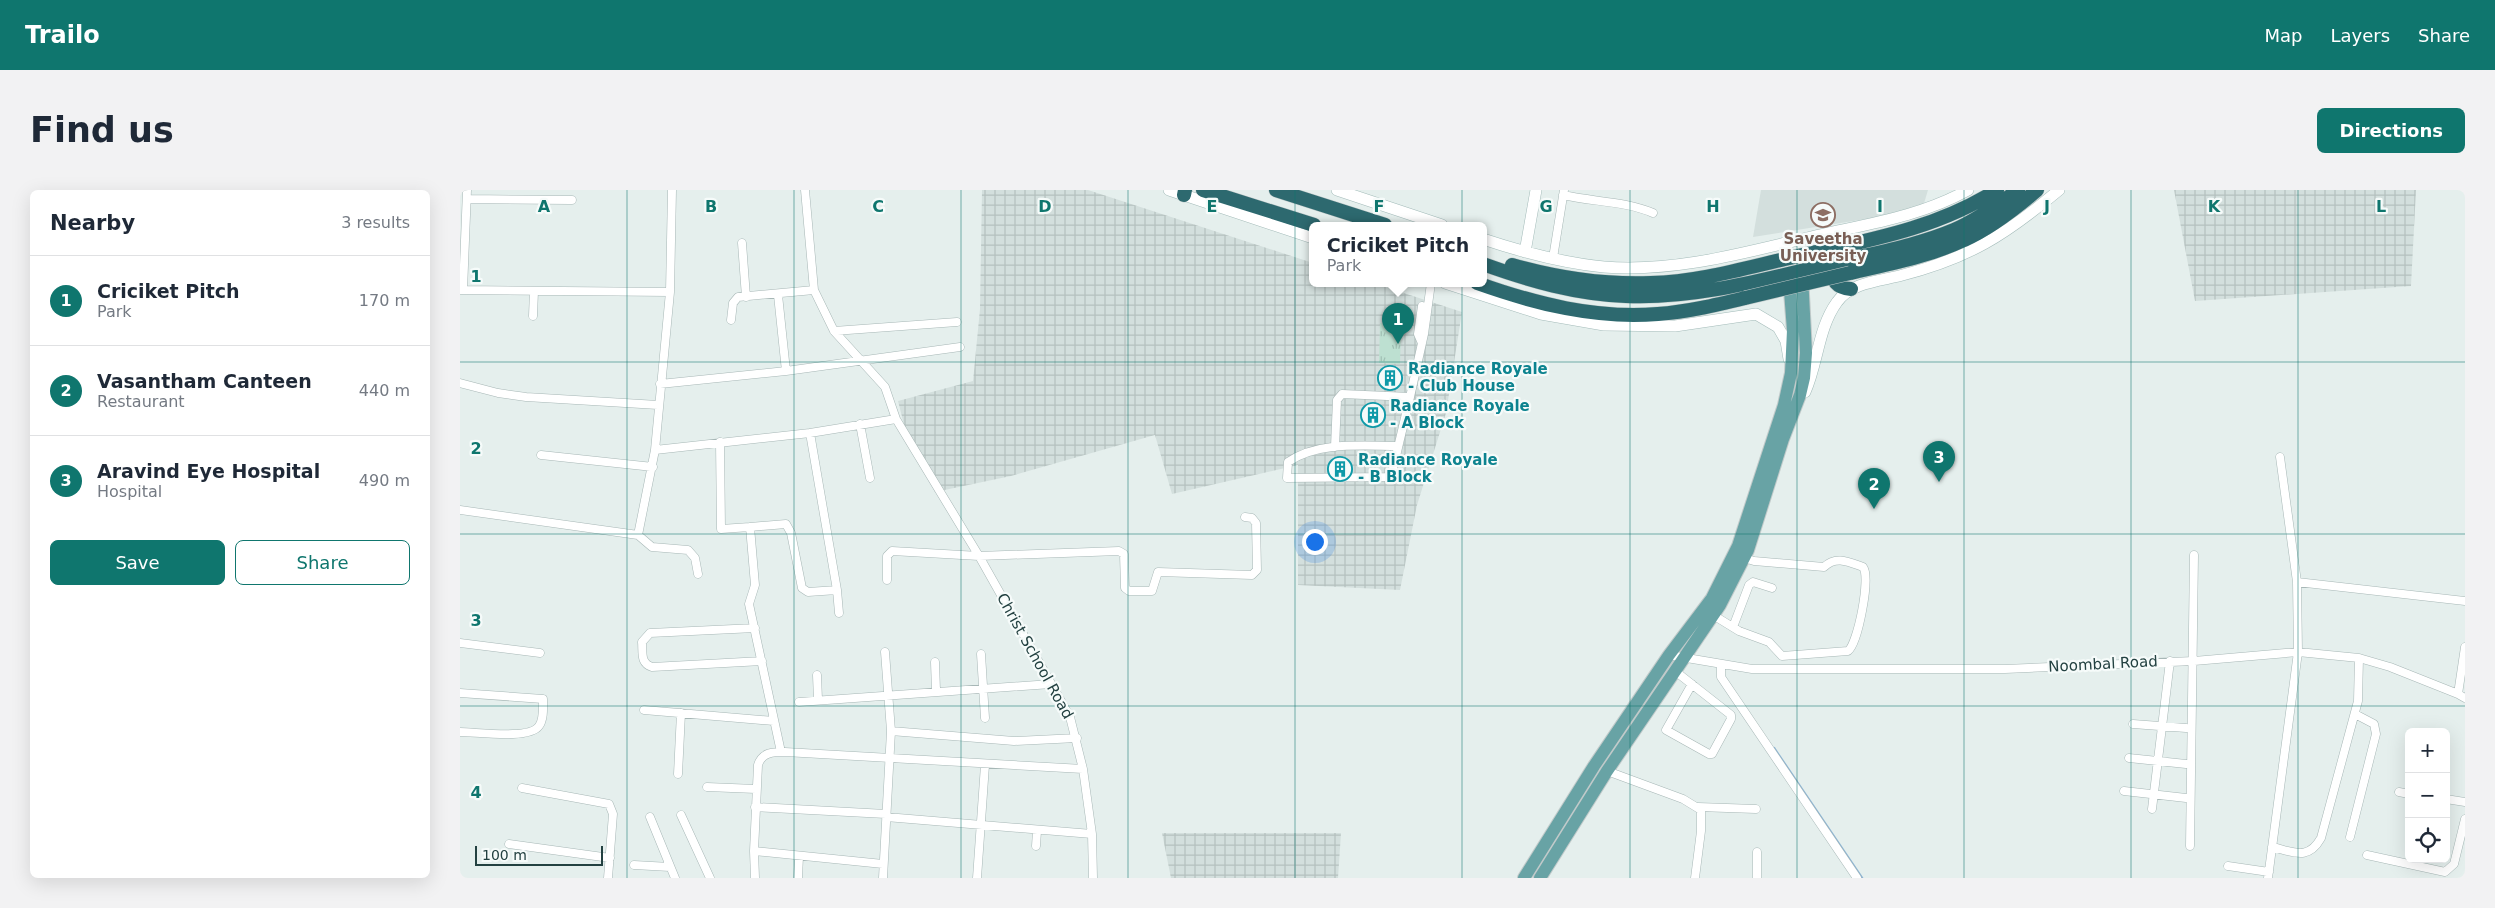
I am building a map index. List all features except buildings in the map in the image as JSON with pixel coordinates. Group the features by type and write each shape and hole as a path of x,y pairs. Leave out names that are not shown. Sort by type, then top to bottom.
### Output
{"highway":[{"path":"1203,190 1309,223"},
{"path":"1276,190 1377,222"},
{"path":"1487,258 1520,268 1575,279 1629,284 1673,282 1716,275 1906,231 1969,207 1997,190"},
{"path":"1487,265 1564,289 1626,296 1689,294 1795,272 1908,245 1955,230 1990,210 2018,190"},
{"path":"1487,286 1546,305 1612,314 1680,312 1850,274 1920,256 1964,240 2003,217 2037,190"},
{"path":"1841,261 1833,274 1834,280 1838,285 1852,289"}],"main road":[{"path":"1524,878 1594,766 1669,655 1712,598 1738,546 1790,380 1794,344 1795,272"},
{"path":"1540,878 1607,771 1714,615 1744,558 1794,413 1804,378 1806,353 1795,272"}],"street":[{"path":"638,536 655,450 670,292 672,190"},
{"path":"731,320 735,300 738,297 778,295 814,290 805,190"},
{"path":"1169,190 1184,193 1309,237"},
{"path":"1337,190 1433,222"},
{"path":"1525,252 1536,190"},
{"path":"1487,240 1553,258 1605,267 1631,268 1714,259 1918,212 1968,190"},
{"path":"1794,413 1806,389 1832,310 1844,294 1852,289 1936,266 1976,250 2016,225 2059,190"},
{"path":"1553,258 1563,193 1594,202 1637,206 1653,213"},
{"path":"572,200 467,194 461,290 670,292"},
{"path":"742,243 746,297"},
{"path":"1398,446 1335,447 1300,453 1288,462 1287,478 1391,477 1410,397 1421,341 1418,334 1428,287"},
{"path":"1457,287 1541,314 1604,325 1675,326 1756,314 1770,321 1782,334 1788,350 1790,380"},
{"name":"Christ School Road","path":"814,290 834,331 885,387 896,419 979,556 1070,717 1077,738 1083,769 1092,834 1093,878"},
{"path":"533,316 534,291"},
{"path":"778,295 786,371"},
{"path":"834,331 957,322"},
{"path":"660,384 786,371 860,359 960,347"},
{"path":"460,383 498,393 526,397 658,404"},
{"path":"1335,447 1336,400 1342,394 1410,397"},
{"path":"655,450 810,433 896,419"},
{"path":"860,424 870,478"},
{"path":"810,433 837,590 839,614"},
{"path":"720,442 721,529 786,524 792,534 802,588 808,592 837,590"},
{"path":"541,455 653,467"},
{"path":"2228,866 2268,875 2298,652 2297,582 2280,457"},
{"path":"460,510 638,536 652,547 688,550 695,558 698,574"},
{"path":"887,580 887,556 892,552 979,556 1119,551 1124,554 1125,588 1129,591 1152,591 1158,572 1252,575 1257,570 1256,523 1252,518 1245,518"},
{"path":"750,527 755,585 749,604 780,752"},
{"path":"2190,846 2194,555"},
{"path":"1714,615 1733,627 1769,642 1778,653 1788,656 1848,651 1854,642 1860,621 1867,575 1863,567 1841,560 1831,561 1824,567 1754,561 1744,558"},
{"path":"1733,627 1749,585 1753,582 1772,588"},
{"path":"2297,582 2465,601"},
{"path":"754,628 650,633 642,642 642,660 645,664 652,667 762,661"},
{"path":"460,643 540,653"},
{"path":"2462,696 2465,648"},
{"path":"883,878 891,731 885,652"},
{"name":"Noombal Road","path":"1669,655 1752,669 2005,669 2194,661 2298,652 2359,658 2390,667 2462,696"},
{"path":"981,654 985,718"},
{"path":"2272,847 2305,854 2316,846 2321,838 2358,701 2359,658"},
{"path":"2152,808 2170,661"},
{"path":"935,662 936,691"},
{"path":"1721,664 1721,677 1857,878"},
{"path":"1675,671 1692,684 1731,715 1731,719 1712,754 1667,732 1667,728 1692,684"},
{"path":"816,675 818,700"},
{"path":"799,702 889,694 1051,684"},
{"path":"460,693 544,699 542,720 533,732 522,734 460,732"},
{"path":"644,710 774,721"},
{"path":"678,774 681,713"},
{"path":"2350,837 2376,734 2374,724 2355,714"},
{"path":"2133,724 2186,728"},
{"path":"891,731 1014,741 1077,738"},
{"path":"755,878 754,806 756,789 760,759 771,752 1083,769"},
{"path":"2128,758 2186,764"},
{"path":"976,878 985,765"},
{"path":"1607,771 1698,807 1756,809"},
{"path":"707,787 756,789"},
{"path":"522,788 609,804 613,814 608,878"},
{"path":"2124,791 2186,798"},
{"path":"2399,792 2405,793"},
{"path":"2450,800 2465,802"},
{"path":"754,806 886,816 1037,831 1092,834"},
{"path":"1695,878 1701,820 1701,810 1698,807"},
{"path":"681,815 710,878"},
{"path":"650,816 675,878"},
{"path":"2367,855 2445,872 2454,864 2464,830 2465,818"},
{"path":"1036,846 1037,831"},
{"path":"509,844 610,858"},
{"path":"754,851 883,864"},
{"path":"1757,852 1757,878"},
{"path":"798,878 799,856"},
{"path":"634,865 670,868"}],"shaded area":[{"path":"982,190 1088,190 1309,262 1309,287 1385,287 1462,312 1446,413 1417,505 1400,590 1298,585 1298,465 1172,494 1155,435 1011,476 935,492 910,448 898,401 973,381 980,309"},
{"name":"Saveetha University","path":"1761,190 1928,190 1922,210 1753,237"},
{"path":"2174,190 2416,190 2411,286 2195,301"},
{"path":"1162,833 1341,833 1338,878 1171,878"}],"green space":[{"path":"1380,323 1401,327 1400,364 1379,363"}],"waterway":[{"path":"1774,748 1862,878"}],"place":[{"name":"Saveetha University","path":"1823,215"},
{"name":"Criciket Pitch","path":"1398,344"},
{"name":"Radiance Royale - Club House","path":"1390,378"},
{"name":"Radiance Royale - A Block","path":"1373,415"},
{"name":"Radiance Royale - B Block","path":"1340,469"},
{"name":"Aravind Eye Hospital","path":"1939,482"},
{"name":"Vasantham Canteen","path":"1874,509"}]}
